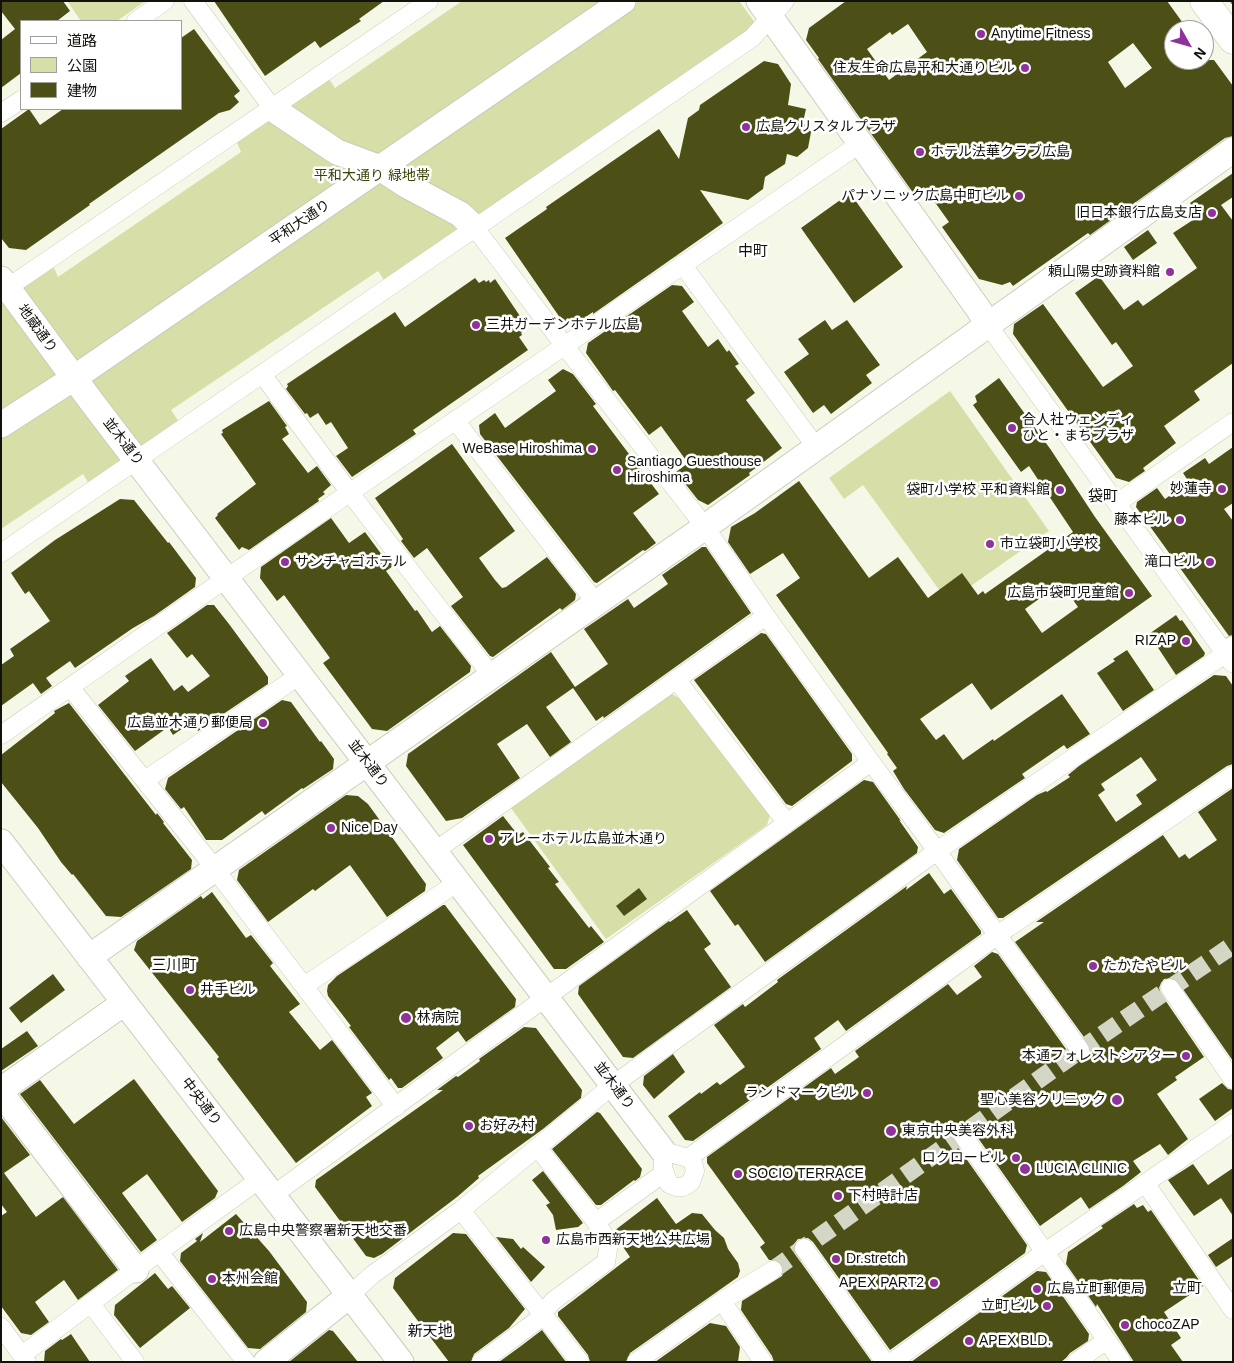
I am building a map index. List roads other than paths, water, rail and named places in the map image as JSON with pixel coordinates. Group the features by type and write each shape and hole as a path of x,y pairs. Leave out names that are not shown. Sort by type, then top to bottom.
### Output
{"highway":[{"path":"1204,1 1233,40"}],"street":[{"path":"137,20 165,1"},
{"path":"193,1 273,109 337,152 380,168 406,185 460,214 476,228 705,527 766,616 1080,1050"},
{"path":"3,287 273,109 429,1"},
{"name":"平和大通り","path":"1,425 74,378 623,1"},
{"path":"1,554 752,38 772,7 796,1"},
{"path":"266,1362 372,1275 461,1210 613,1085 937,851 1230,655 988,325 788,40 772,7"},
{"path":"1,114 20,101"},
{"path":"1,736 455,420 860,143"},
{"path":"89,957 705,527 1233,150"},
{"path":"682,264 816,447"},
{"name":"地蔵通り","path":"3,287 74,378"},
{"path":"262,374 350,493 491,675"},
{"name":"並木通り","path":"74,378 613,1085 664,1162"},
{"path":"455,420 596,603"},
{"path":"1117,503 1233,422"},
{"path":"436,852 766,616"},
{"path":"145,780 300,675"},
{"path":"676,679 786,822"},
{"path":"70,687 215,869 396,1107"},
{"path":"1,1327 24,1359 159,1252 396,1107 871,762"},
{"path":"596,1222 664,1162 688,1158 998,935 1233,776"},
{"name":"中央通り","path":"1,842 124,1004 402,1362"},
{"path":"304,986 458,882"},
{"path":"1170,988 1233,1080"},
{"path":"124,1004 1,1091 136,1270"},
{"path":"892,1362 1045,1252 1233,1123"},
{"path":"962,1134 1122,1362"},
{"path":"481,1362 535,1322 553,1301 606,1262 609,1244 596,1222 537,1147"},
{"path":"664,1162 668,1184 683,1187 691,1182 695,1172 693,1163 688,1158"},
{"path":"1145,1183 1233,1310"},
{"path":"461,1210 580,1362"},
{"path":"804,1248 885,1362"},
{"path":"159,1252 246,1362"},
{"path":"636,1362 722,1301 756,1282 772,1270"},
{"path":"722,1301 762,1361"},
{"path":"91,1304 135,1362"},
{"path":"1076,1362 1107,1340"}],"tunnel":[{"path":"773,1270 1080,1050 1233,945"}],"tram line":[{"path":"1230,1 1233,5"}],"place":[{"name":"Anytime Fitness","path":"981,34"},
{"name":"住友生命広島平和大通りビル","path":"1025,68"},
{"name":"広島クリスタルプラザ","path":"746,127"},
{"name":"ホテル法華クラブ広島","path":"920,152"},
{"name":"パナソニック広島中町ビル","path":"1019,196"},
{"name":"旧日本銀行広島支店","path":"1212,213"},
{"name":"頼山陽史跡資料館","path":"1170,272"},
{"name":"三井ガーデンホテル広島","path":"476,325"},
{"name":"合人社ウェンディ ひと・まちプラザ","path":"1012,428"},
{"name":"WeBase Hiroshima","path":"592,449"},
{"name":"Santiago Guesthouse Hiroshima","path":"617,470"},
{"name":"妙蓮寺","path":"1222,489"},
{"name":"袋町小学校 平和資料館","path":"1060,490"},
{"name":"藤本ビル","path":"1180,520"},
{"name":"市立袋町小学校","path":"990,544"},
{"name":"サンチャゴホテル","path":"285,562"},
{"name":"滝口ビル","path":"1210,562"},
{"name":"広島市袋町児童館","path":"1129,593"},
{"name":"RIZAP","path":"1186,641"},
{"name":"広島並木通り郵便局","path":"263,723"},
{"name":"Nice Day","path":"331,828"},
{"name":"アレーホテル広島並木通り","path":"489,839"},
{"name":"たかたやビル","path":"1093,966"},
{"name":"井手ビル","path":"190,990"},
{"name":"林病院","path":"406,1018"},
{"name":"本通フォレストシアター","path":"1186,1056"},
{"name":"ランドマークビル","path":"867,1093"},
{"name":"聖心美容クリニック","path":"1117,1100"},
{"name":"お好み村","path":"469,1126"},
{"name":"東京中央美容外科","path":"891,1131"},
{"name":"ロクロービル","path":"1016,1158"},
{"name":"LUCIA CLINIC","path":"1025,1169"},
{"name":"SOCIO TERRACE","path":"738,1174"},
{"name":"下村時計店","path":"838,1196"},
{"name":"広島中央警察署新天地交番","path":"229,1231"},
{"name":"広島市西新天地公共広場","path":"546,1240"},
{"name":"Dr.stretch","path":"836,1259"},
{"name":"本州会館","path":"212,1279"},
{"name":"APEX PART2","path":"934,1283"},
{"name":"広島立町郵便局","path":"1037,1289"},
{"name":"立町ビル","path":"1047,1306"},
{"name":"chocoZAP","path":"1125,1325"},
{"name":"APEX BLD.","path":"969,1341"}],"district":[{"name":"中町","path":"753,252"},
{"name":"袋町","path":"1103,497"},
{"name":"三川町","path":"174,966"},
{"name":"立町","path":"1187,1289"},
{"name":"新天地","path":"430,1332"}],"park label":[{"name":"平和大通り 緑地帯","path":"372,176"}]}
